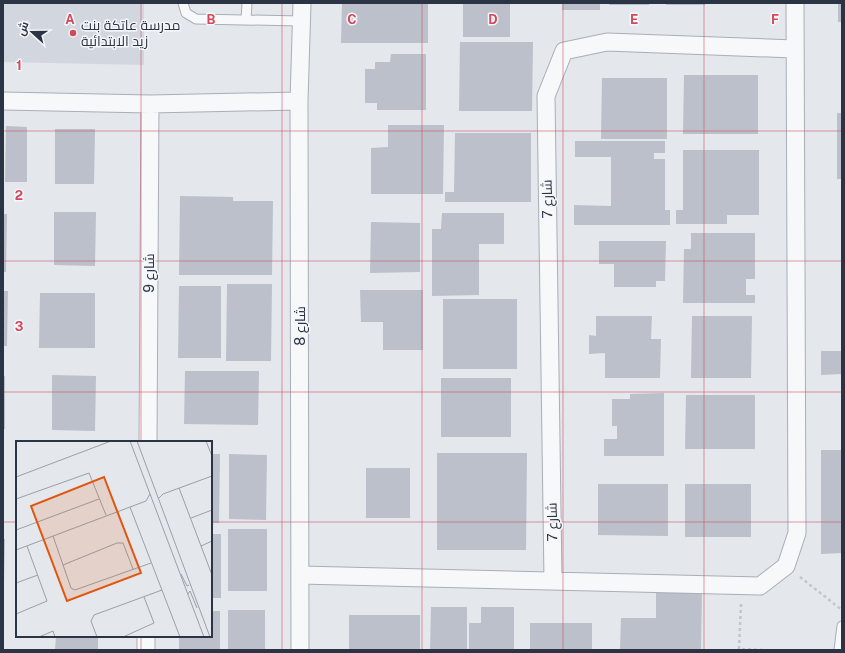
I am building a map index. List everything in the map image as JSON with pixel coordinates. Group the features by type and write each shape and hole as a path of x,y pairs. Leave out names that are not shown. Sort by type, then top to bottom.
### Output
{"street":[{"name":"شارع 8","path":"300,650 299,101 302,3"},
{"path":"300,575 760,586 786,566 797,533 795,3"},
{"name":"شارع 7","path":"553,580 546,96 564,51 607,42 794,49"},
{"path":"3,101 150,104 299,101"},
{"name":"شارع 9","path":"148,441 150,104"},
{"path":"146,637 146,650"}],"lane":[{"path":"183,3 186,13 196,19 301,21"},
{"path":"246,20 247,3"},
{"path":"839,650 842,626"}],"path":[{"path":"786,566 842,610"},
{"path":"742,585 739,649 764,650"}],"shaded area":[{"name":"مدرسة عاتكة بنت زيد الابتدائية","path":"3,3 144,3 144,65 3,62"}],"building":[{"path":"342,3 428,3 428,43 341,43"},
{"path":"463,3 510,3 510,37 463,37"},
{"path":"562,3 600,3 600,10 562,10"},
{"path":"609,3 649,3 649,5 609,5"},
{"path":"666,3 705,3 705,5 666,5"},
{"path":"838,3 842,3 842,22 838,22"},
{"path":"460,42 533,42 532,111 459,111"},
{"path":"391,54 426,54 426,110 377,110 377,103 365,103 365,69 375,69 375,62 390,62"},
{"path":"684,75 758,75 758,134 683,134"},
{"path":"602,78 667,78 667,139 601,139"},
{"path":"837,113 842,113 842,179 837,179"},
{"path":"388,125 444,125 443,194 371,194 371,148 388,147"},
{"path":"6,126 27,127 27,182 5,182"},
{"path":"55,129 95,129 94,184 55,184"},
{"path":"455,133 531,133 531,202 445,202 445,192 454,192"},
{"path":"575,141 665,141 665,153 654,153 654,159 665,159 665,210 670,210 670,225 574,225 574,205 611,206 611,157 575,157"},
{"path":"683,150 759,150 759,215 727,215 727,224 676,224 676,210 683,210"},
{"path":"180,196 233,197 233,201 273,201 272,275 179,275"},
{"path":"54,212 96,212 95,266 54,265"},
{"path":"442,213 504,213 504,244 479,244 479,295 432,296 432,229 441,229"},
{"path":"3,214 7,214 6,272 3,272"},
{"path":"371,222 420,223 420,272 370,273"},
{"path":"691,233 755,233 755,279 746,279 746,295 755,295 755,303 683,303 684,249 691,249"},
{"path":"599,241 666,241 665,281 656,281 656,287 614,287 614,264 599,264"},
{"path":"227,284 272,284 271,361 226,361"},
{"path":"179,286 221,286 221,358 178,358"},
{"path":"360,290 423,290 423,350 383,350 383,322 361,322"},
{"path":"3,291 8,291 7,346 3,346"},
{"path":"40,293 95,293 95,348 39,348"},
{"path":"443,299 517,299 517,369 443,369"},
{"path":"596,316 652,316 651,339 661,339 660,378 605,378 605,353 589,354 589,335 596,336"},
{"path":"692,316 752,316 751,378 691,378"},
{"path":"821,351 842,351 842,374 821,375"},
{"path":"185,371 259,371 258,425 184,424"},
{"path":"52,375 96,376 95,431 52,430"},
{"path":"3,376 5,376 5,429 3,429"},
{"path":"441,378 511,378 511,437 441,437"},
{"path":"664,393 664,456 604,456 604,439 617,439 617,426 612,426 612,399 630,399 630,394"},
{"path":"686,395 755,395 755,449 685,449"},
{"path":"821,450 842,450 842,553 821,554"},
{"path":"437,453 527,453 526,550 437,550"},
{"path":"212,454 220,454 219,523 212,523"},
{"path":"229,454 267,455 266,520 229,519"},
{"path":"366,468 410,468 410,518 366,518"},
{"path":"598,484 668,484 668,536 598,535"},
{"path":"685,484 751,484 751,537 685,537"},
{"path":"228,529 267,529 267,591 228,591"},
{"path":"212,534 221,534 221,598 212,598"},
{"path":"3,539 5,539 4,582 3,582"},
{"path":"656,588 702,588 701,650 620,650 621,618 656,618"},
{"path":"431,607 467,607 467,650 430,650"},
{"path":"481,607 514,607 514,650 469,650 469,623 481,623"},
{"path":"228,610 265,610 265,650 228,650"},
{"path":"212,611 220,611 220,650 179,650 179,637 212,637"},
{"path":"349,615 420,615 420,650 349,650"},
{"path":"530,623 592,623 592,650 530,650"},
{"path":"56,637 98,637 98,650 55,650"}],"place":[{"name":"مدرسة عاتكة بنت زيد الابتدائية","path":"73,33"}]}
